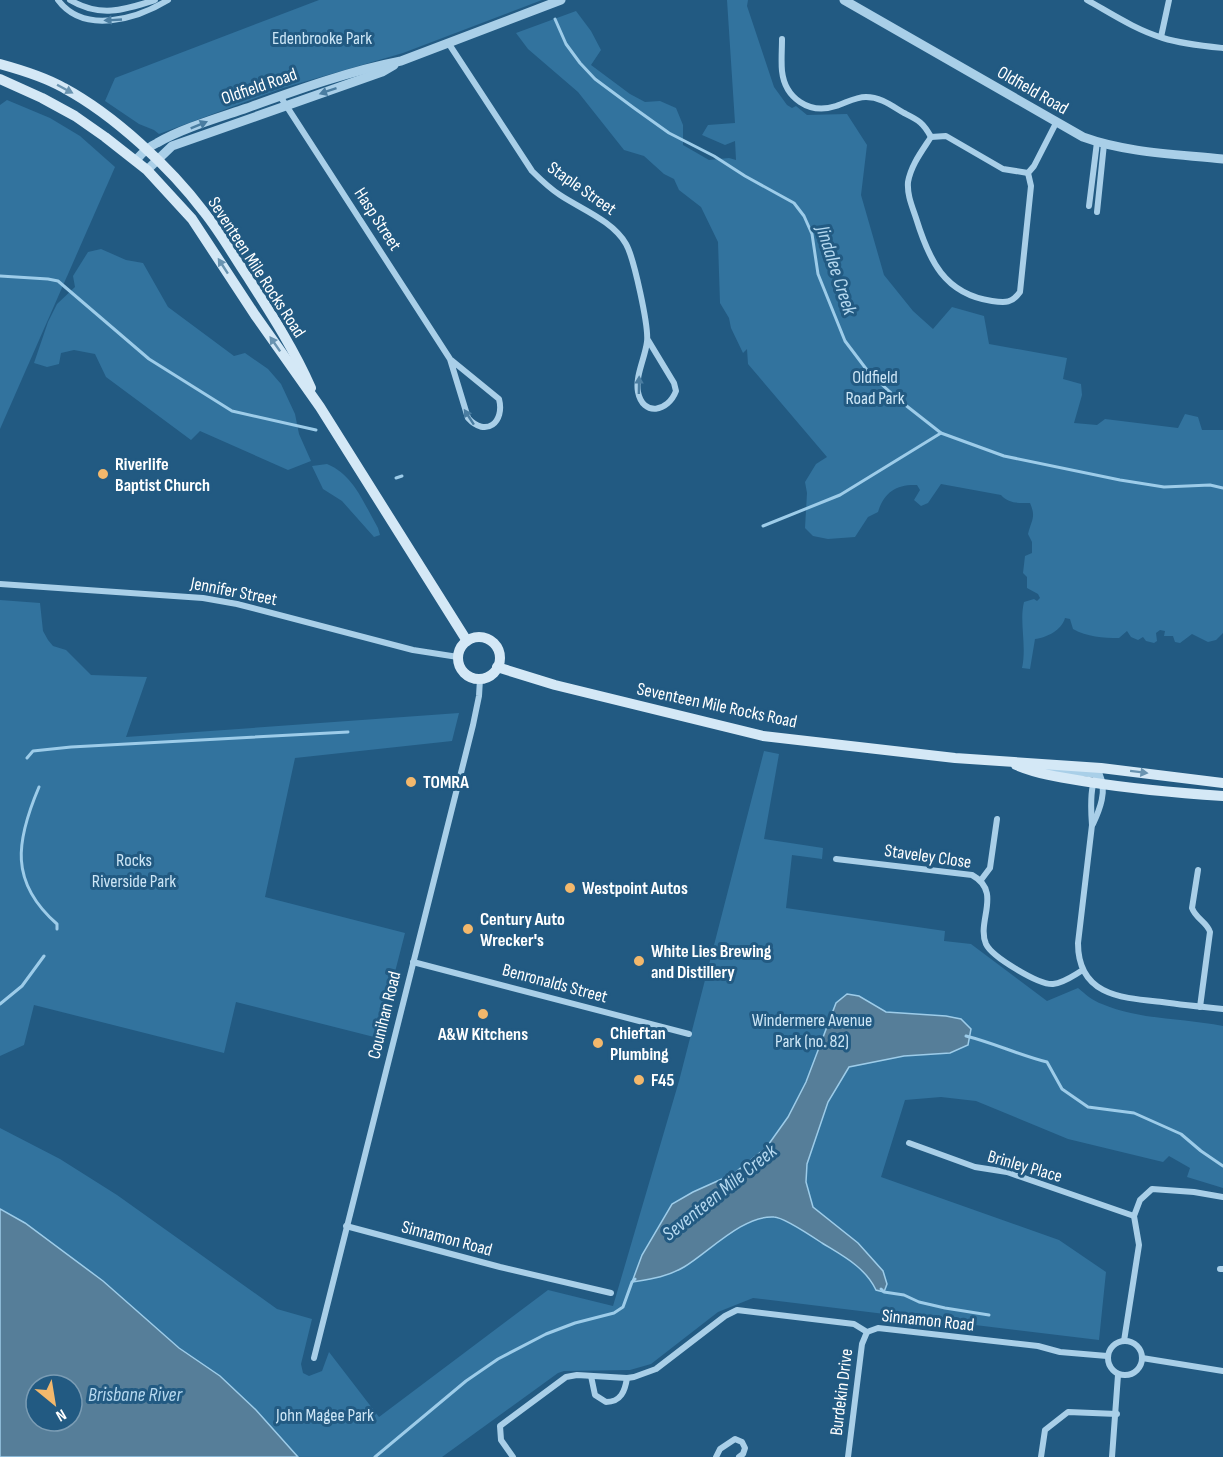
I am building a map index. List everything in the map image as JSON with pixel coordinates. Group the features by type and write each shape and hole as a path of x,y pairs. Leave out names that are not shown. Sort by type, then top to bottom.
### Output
{"main road":[{"name":"Seventeen Mile Rocks Road","path":"0,64 62,86 106,115 157,159 204,211 238,262 304,371 320,407"},
{"name":"Seventeen Mile Rocks Road","path":"0,79 75,116 136,160 192,219 255,315 320,407 467,641"},
{"path":"480,637 492,641 500,653 498,667 490,676 480,679 465,674 460,668 458,657 460,648 467,641 480,637"},
{"name":"Seventeen Mile Rocks Road","path":"498,667 555,685 763,736 955,758 1039,763 1157,791 1223,796"},
{"name":"Seventeen Mile Rocks Road","path":"1005,761 1037,774 1223,783"}],"street":[{"path":"58,0 74,14 109,20 128,18 168,0"},
{"path":"70,0 90,9 114,12 155,0"},
{"name":"Oldfield Road","path":"136,160 146,149 159,141 213,120 280,96 401,61 561,0"},
{"name":"Oldfield Road","path":"844,0 1056,123 1100,143 1223,159"},
{"path":"1088,0 1133,26 1161,38 1223,48"},
{"path":"1161,38 1169,0"},
{"path":"782,39 784,83 799,103 819,109 852,99 879,98 924,124 931,136"},
{"name":"Staple Street","path":"449,44 532,171 545,185 613,228 625,241 636,270 648,339 674,383 676,391 668,405 660,408 651,408 643,404 639,395 638,378 648,339"},
{"name":"Oldfield Road","path":"147,170 172,146 382,72 401,61"},
{"name":"Hasp Street","path":"280,96 450,359 468,418 475,426 483,428 491,425 500,418 502,408 499,399 450,359"},
{"path":"1028,173 1034,166 1056,123"},
{"path":"931,136 914,164 908,192 924,247 934,265 947,280 961,290 984,300 1005,303 1014,299 1020,292 1031,186 1028,173"},
{"path":"931,136 946,136 1003,169 1028,173"},
{"path":"1089,206 1100,143"},
{"path":"1097,212 1100,143"},
{"name":"Jennifer Street","path":"0,584 203,597 413,650 458,657"},
{"name":"Counihan Road","path":"314,1358 473,725 480,679"},
{"path":"1092,825 1100,808 1099,777"},
{"path":"1099,777 1090,810 1092,825 1078,943 1083,970 1092,983 1114,995 1223,1010"},
{"path":"981,880 990,868 997,819"},
{"name":"Staveley Close","path":"836,859 972,875 981,880 988,897 986,944 995,955 1047,984 1059,983 1083,970"},
{"path":"1198,870 1192,908 1194,914 1208,925 1210,932 1200,1007"},
{"name":"Benronalds Street","path":"413,962 689,1034"},
{"name":"Brinley Place","path":"909,1143 975,1167 1007,1172 1134,1216"},
{"path":"1124,1341 1139,1245 1134,1216 1140,1200 1152,1189 1223,1197"},
{"name":"Sinnamon Road","path":"346,1226 500,1267 611,1293"},
{"name":"Sinnamon Road","path":"627,1378 656,1369 733,1311 854,1324 867,1332 878,1328 1107,1356"},
{"name":"Burdekin Drive","path":"848,1457 862,1344 867,1332"},
{"path":"1124,1341 1135,1344 1142,1358 1139,1369 1135,1373 1118,1375 1109,1367 1107,1356 1113,1346 1124,1341"},
{"path":"1142,1358 1223,1371"},
{"path":"1112,1457 1117,1414 1118,1375"},
{"path":"513,1457 501,1440 500,1426 561,1379 577,1376 591,1376 627,1378 624,1392 621,1397 606,1402 595,1395 591,1376"},
{"path":"1041,1457 1045,1430 1068,1412 1117,1414"},
{"path":"716,1457 720,1449 735,1439 742,1442 745,1448 739,1457"}],"green space":[{"name":"Edenbrooke Park","path":"319,0 542,0 403,53 283,88 159,134 139,124 105,101 115,78"},
{"name":"Oldfield Road Park","path":"727,0 748,0 747,6 774,87 787,105 792,108 796,106 807,115 847,114 867,145 861,195 884,275 913,311 933,329 952,307 984,316 989,344 1067,358 1063,379 1081,384 1082,395 1074,423 1097,425 1105,419 1178,428 1185,414 1198,417 1202,430 1223,430 1223,633 1216,640 1208,642 1192,634 1180,643 1175,642 1173,636 1164,636 1165,631 1160,630 1156,633 1157,641 1154,643 1146,641 1143,637 1138,640 1131,637 1127,631 1119,638 1107,638 1084,634 1073,629 1070,619 1065,618 1061,626 1053,633 1035,639 1030,669 1022,668 1024,602 1034,599 1037,601 1040,598 1038,594 1027,588 1027,577 1023,573 1025,556 1032,553 1032,542 1028,534 1033,512 1030,503 1018,503 1001,495 941,484 928,503 921,506 914,500 920,490 917,485 903,486 888,494 878,512 868,517 855,537 828,539 813,536 805,528 807,493 805,482 816,464 827,457 748,364 747,349 743,353 731,328 729,318 720,303 718,242 701,207 679,190 674,179 664,174 644,156 624,150 578,92 528,49 516,33 576,11 591,31 601,50 591,65 630,94 645,102 660,101 676,108 683,125 683,145 709,160 729,158 736,160 735,141 725,145 702,135 708,125 735,123"},
{"path":"7,100 50,118 80,136 115,167 0,429 0,105"},
{"path":"101,249 126,260 143,263 168,307 234,356 245,353 268,369 281,384 295,414 299,434 311,461 288,470 200,431 191,440 106,377 95,354 74,350 61,353 59,364 47,367 34,363 48,322 57,304 75,287 73,276 88,252"},
{"path":"327,464 344,475 351,483 363,500 380,535 374,537 342,501 323,489 312,466"},
{"name":"Rocks Riverside Park","path":"0,600 40,603 43,631 48,640 53,646 66,650 91,675 147,677 126,737 459,713 452,741 295,758 265,897 405,933 378,1038 236,1002 224,1053 34,1005 24,1045 0,1056"},
{"name":"Windermere Avenue Park (no. 82)","path":"764,751 779,754 764,839 823,848 822,859 792,855 786,908 945,931 944,941 971,944 1047,1001 1078,988 1095,1001 1131,1013 1223,1026 1223,1188 1187,1177 1190,1168 1169,1156 1163,1162 1068,1139 976,1101 941,1097 905,1100 881,1177 1059,1240 1106,1272 1099,1340 753,1298 718,1312 651,1364 630,1370 558,1373 442,1457 298,1457 256,1410 220,1376 179,1348 103,1281 25,1223 0,1209 0,1128 60,1159 117,1195 277,1309 312,1319 301,1364 303,1373 309,1376 322,1371 329,1352 379,1417 548,1290 613,1306 679,1081"}],"water":[{"path":"847,994 859,996 886,1012 961,1019 971,1029 968,1045 950,1053 904,1056 849,1067 828,1102 807,1164 806,1182 813,1207 858,1243 883,1271 887,1284 884,1292 876,1290 860,1268 791,1224 774,1217 762,1218 738,1228 678,1270 659,1277 632,1282 642,1255 672,1204 733,1174 766,1148 788,1117 806,1082 836,1003"},
{"name":"Brisbane River","path":"0,1209 25,1223 103,1281 179,1348 220,1376 256,1410 298,1457 0,1457"}],"waterway":[{"name":"Jindalee Creek","path":"555,19 566,44 595,79 669,133 714,156 794,203 804,216 812,234 818,274 845,341 870,374 941,433 1004,456 1120,480 1164,487 1210,485 1223,488"},
{"path":"0,276 58,281 149,359 232,411 316,430"},
{"path":"763,526 840,495 941,433"},
{"path":"396,478 402,476"},
{"path":"27,758 33,751 71,747 348,732"},
{"path":"39,787 25,825 21,860 24,876 31,892 57,924 57,929"},
{"path":"0,1004 22,986 44,956"},
{"name":"Seventeen Mile Creek","path":"966,1036 1047,1062 1062,1089 1088,1107 1134,1113 1181,1134 1223,1166"},
{"name":"Seventeen Mile Creek","path":"375,1457 466,1381 498,1359 546,1334 575,1323 614,1313 623,1307 635,1279"},
{"path":"881,1289 884,1292 904,1295 919,1302 989,1315"}],"place":[{"name":"Riverlife Baptist Church","path":"103,474"},
{"name":"TOMRA","path":"411,782"},
{"name":"Westpoint Autos","path":"570,888"},
{"name":"Century Auto Wrecker's","path":"468,929"},
{"name":"White Lies Brewing and Distillery","path":"639,961"},
{"name":"A&W Kitchens","path":"483,1014"},
{"name":"Chieftan Plumbing","path":"598,1043"},
{"name":"F45","path":"639,1080"}],"park label":[{"name":"John Magee Park","path":"325,1415"}]}
